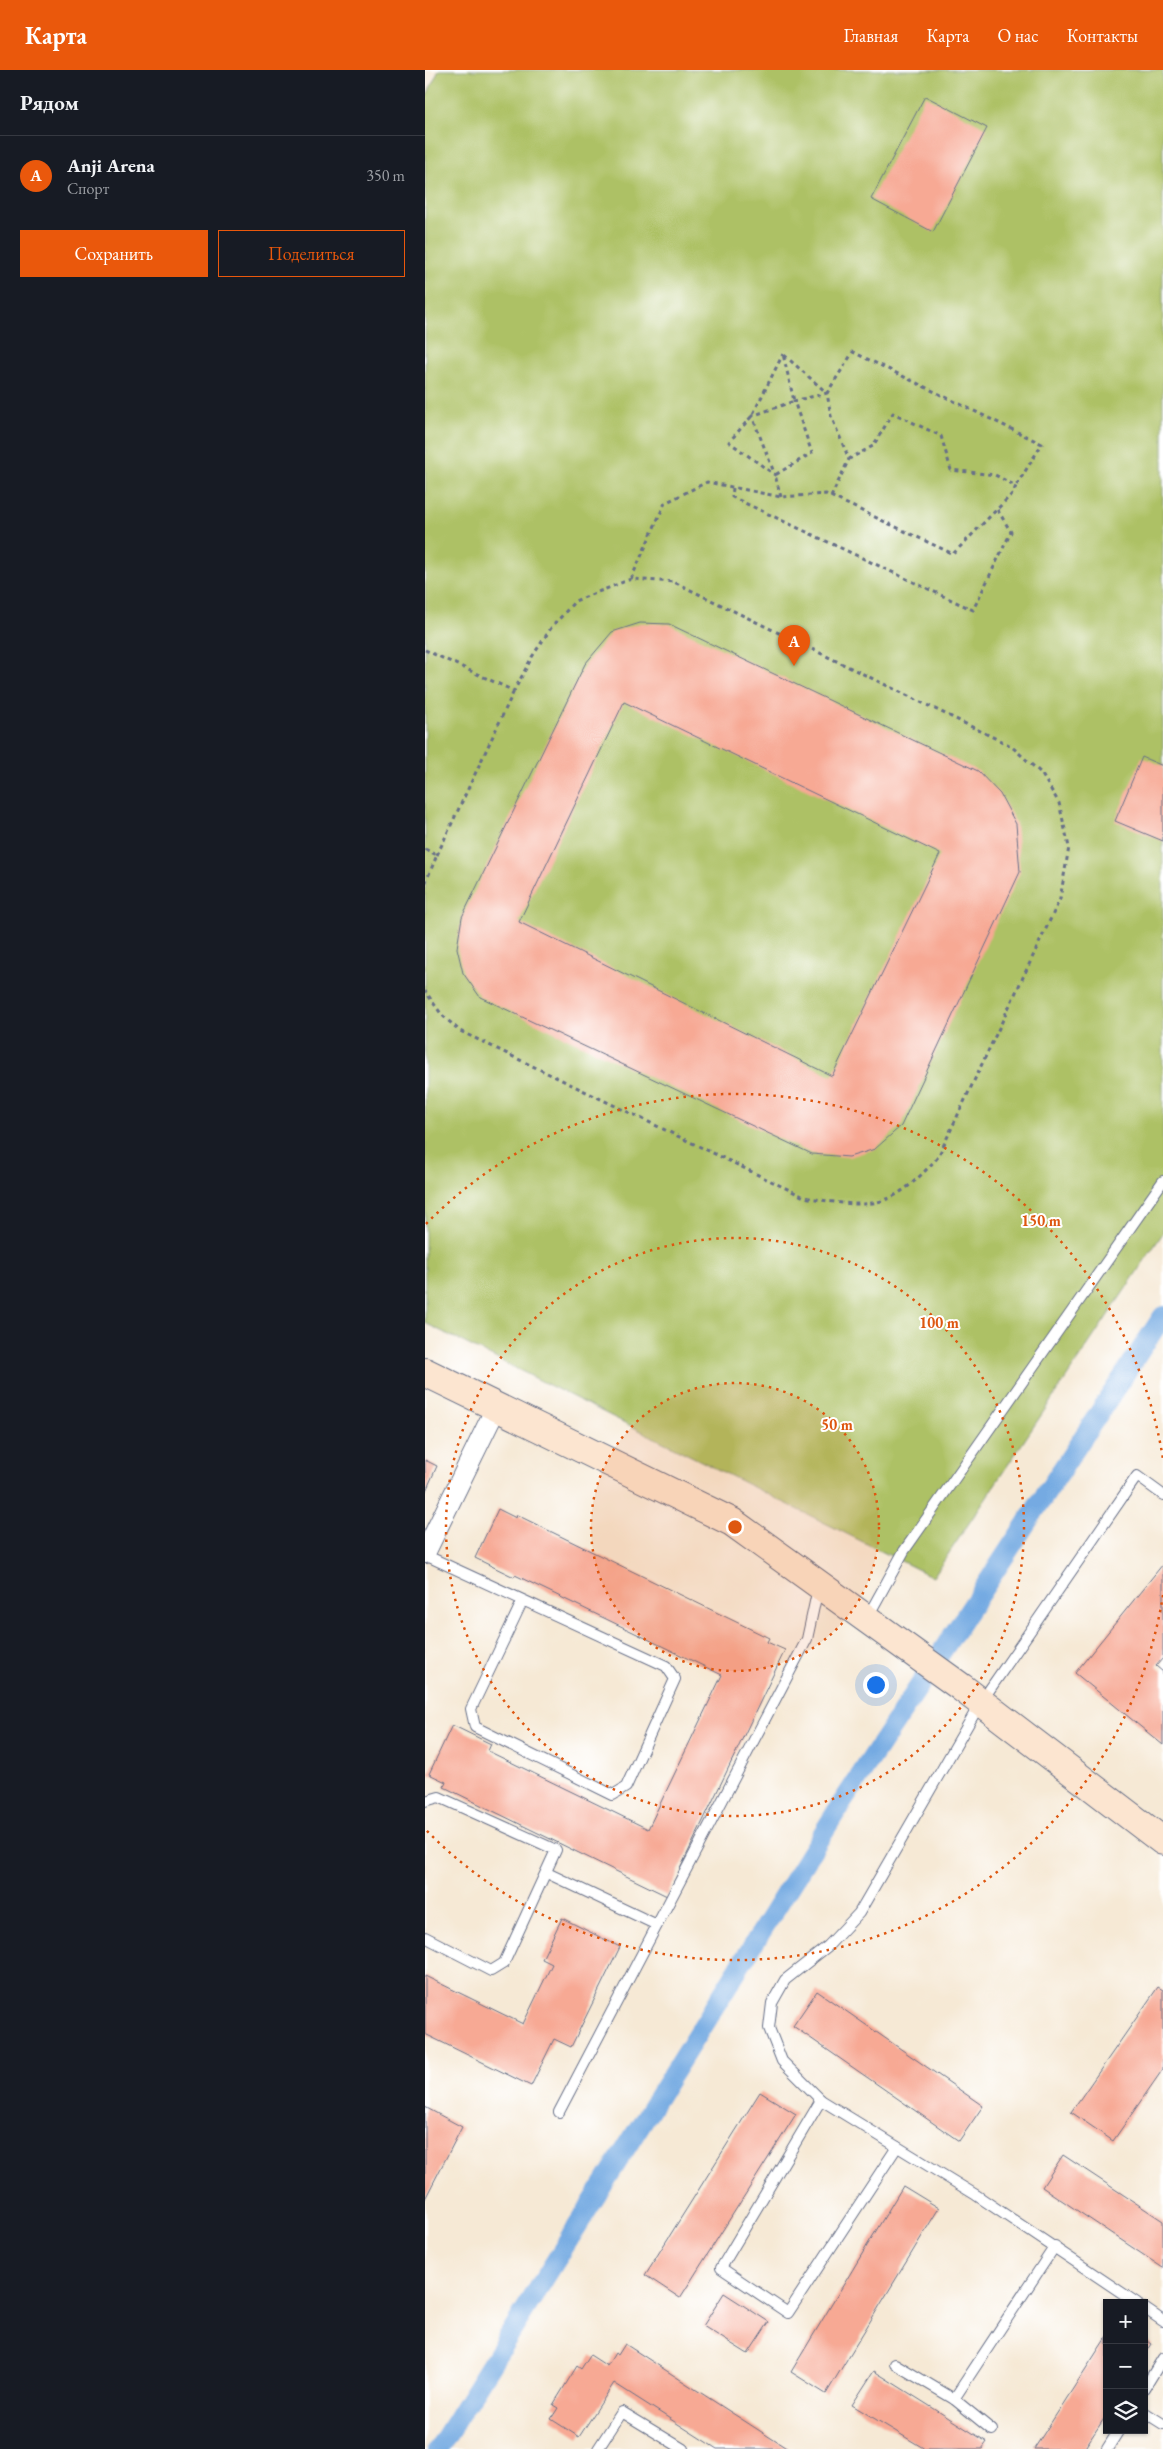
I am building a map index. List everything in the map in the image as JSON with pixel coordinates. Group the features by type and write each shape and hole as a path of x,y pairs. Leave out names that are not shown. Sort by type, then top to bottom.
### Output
{"street":[{"path":"425,1372 732,1522 971,1694 1163,1840"},
{"path":"425,1554 497,1406"}],"lane":[{"path":"866,1619 904,1551 1163,1181"},
{"path":"1131,2299 1055,2246 821,2100 783,2062 769,2028 772,2003 785,1980 828,1946 859,1913 971,1694 1137,1476 1163,1495"},
{"path":"425,1554 666,1666 675,1679 626,1787 613,1795 475,1727 471,1709 523,1600"},
{"path":"559,2112 807,1639 819,1584"},
{"path":"425,1800 439,1797 556,1850 504,1963 491,1970 425,1936"},
{"path":"547,1873 657,1925"},
{"path":"821,2100 721,2268 788,2313 897,2147"},
{"path":"954,2399 1055,2246"},
{"path":"1148,2311 1163,2321"},
{"path":"1148,2382 1163,2358"},
{"path":"895,2364 954,2399 993,2430"},
{"path":"597,2449 622,2412 683,2449"},
{"path":"1148,2415 1163,2424"},
{"path":"1107,2449 1116,2434"}],"path":[{"path":"631,579 665,503 707,482 781,497 826,494 953,554 1013,493 1041,444 853,352 827,393 794,401 752,416"},
{"path":"783,354 827,393 831,416 849,459"},
{"path":"775,475 812,453 794,401 783,354"},
{"path":"775,475 729,442 752,416 783,354"},
{"path":"831,497 849,459 873,446 893,413 941,436 951,470 995,475 1016,486"},
{"path":"752,416 775,475 781,497"},
{"path":"733,488 732,497 973,610 1011,532 997,509"},
{"path":"425,884 531,657 551,628 575,601 631,579 674,582 1011,746 1041,772 1059,803 1069,847 1060,899 938,1157 917,1182 890,1200 859,1205 804,1197 460,1031 442,1015 425,991"},
{"path":"425,650 514,691"},
{"path":"425,849 437,855"}],"green space":[{"path":"439,70 1163,70 1163,1233 933,1577 425,1323 425,99"}],"building":[{"path":"925,96 987,128 933,232 871,199"},
{"path":"640,623 669,624 978,771 1000,794 1016,824 1020,872 901,1126 875,1149 849,1157 812,1154 480,997 463,973 457,948 462,917 585,664 612,632","holes":["624,702 940,854 832,1076 519,922"]},
{"path":"1142,757 1163,766 1163,841 1115,821"},
{"path":"425,1460 437,1466 425,1493"},
{"path":"498,1509 516,1518 517,1515 769,1638 767,1642 785,1650 667,1896 444,1787 446,1782 429,1774 452,1725 491,1744 488,1751 648,1829 722,1675 515,1575 514,1577 475,1558"},
{"path":"1163,1564 1163,1658 1156,1666 1163,1672 1163,1745 1075,1673"},
{"path":"562,1918 620,1947 571,2047 554,2039 531,2086 425,2034 425,1976 523,2024 552,1964 542,1959"},
{"path":"1158,1987 1163,1990 1163,2069 1113,2141 1071,2112"},
{"path":"817,1991 983,2106 959,2141 793,2026"},
{"path":"760,2092 796,2114 680,2298 645,2275"},
{"path":"425,2107 462,2127 425,2199"},
{"path":"1063,2155 1163,2221 1163,2268 1042,2187"},
{"path":"903,2186 939,2208 826,2394 791,2372"},
{"path":"724,2293 769,2322 748,2354 703,2326"},
{"path":"1148,2341 1152,2344 1148,2350"},
{"path":"1103,2342 1103,2420 1084,2449 1034,2449"},
{"path":"625,2344 788,2449 717,2449 614,2383 579,2437 551,2419 558,2408 553,2405 577,2366 581,2369 590,2355 607,2366 615,2353 618,2355"},
{"path":"874,2371 987,2442 982,2449 925,2449 852,2405"}],"waterway":[{"path":"438,2449 838,1809 1163,1316"}],"place":[{"name":"Anji Arena","path":"794,666"}]}
